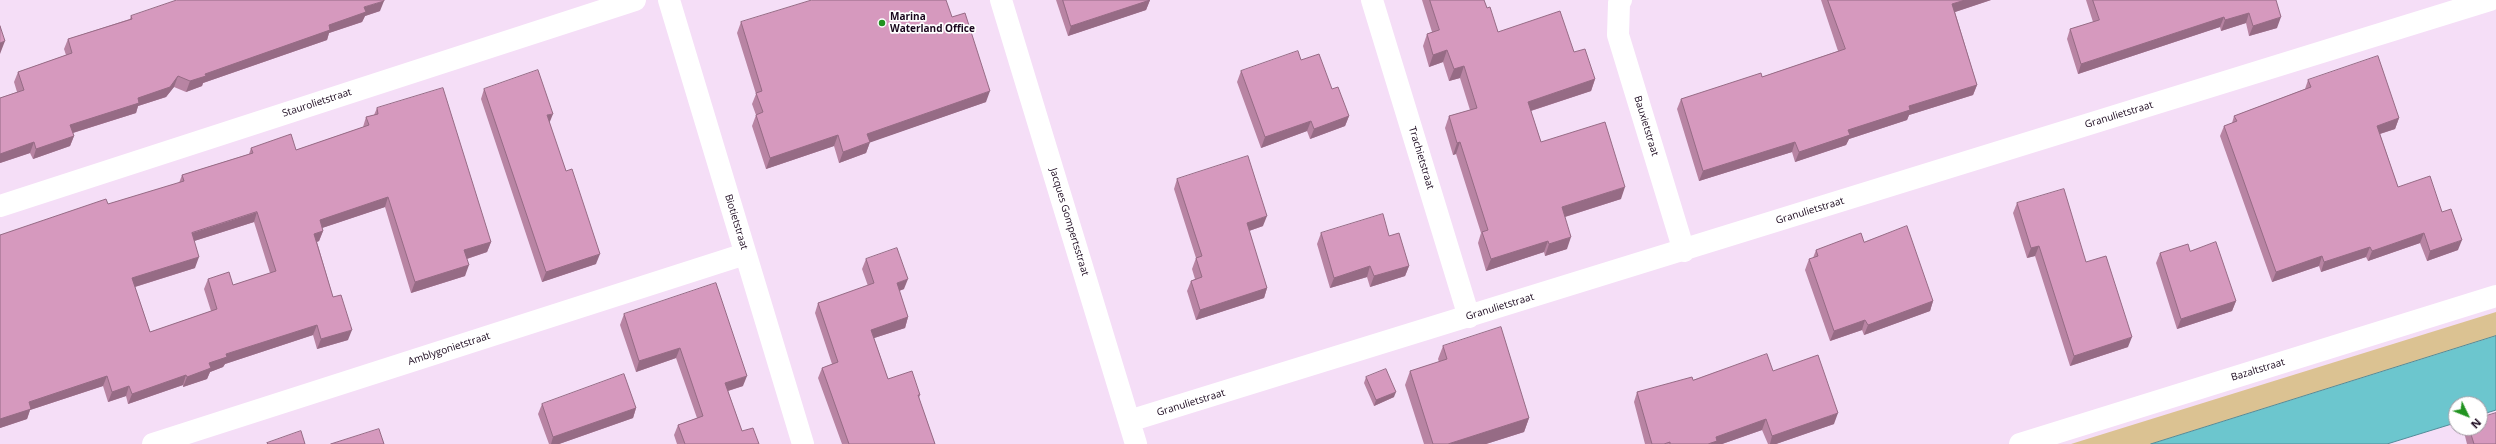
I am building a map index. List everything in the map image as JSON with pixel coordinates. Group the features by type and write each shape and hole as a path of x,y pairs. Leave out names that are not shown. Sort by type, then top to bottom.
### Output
{"street":[{"name":"Staurolietstraat","path":"0,206 635,0"},
{"name":"Biotietstraat","path":"669,0 803,444"},
{"name":"Jacques Gompertsstraat","path":"1001,0 1136,444"},
{"name":"Trachietstraat","path":"1372,0 1469,317"},
{"name":"Bauxietstraat","path":"1621,0 1619,3 1618,35 1684,250"},
{"name":"Granulietstraat","path":"1129,422 2490,0"},
{"name":"Amblygonietstraat","path":"153,444 745,254"},
{"name":"Bazaltstraat","path":"2020,444 2496,296"}],"shaded area":[{"path":"2496,312 2496,336 2151,444 2071,444"},
{"path":"2496,336 2496,410 2488,412 2488,396 2448,396 2448,425 2387,444 2151,444"}],"building":[{"path":"177,0 384,1 364,7 366,12 329,25 330,30 205,74 206,76 190,81 178,76 170,87 138,98 139,103 70,125 74,136 36,149 34,142 0,154 0,98 24,90 18,72 72,53 68,39 132,19 131,16"},
{"path":"812,0 946,0 952,17 965,13 990,91 867,134 870,142 843,152 838,135 770,158 756,115 763,112 756,93 762,91 741,22"},
{"path":"1063,0 1150,0 1071,26"},
{"path":"1430,0 1484,0 1487,8 1490,7 1498,32 1560,11 1574,52 1585,49 1595,79 1528,102 1541,142 1605,122 1625,187 1562,207 1571,237 1549,244 1548,241 1491,259 1482,232 1488,230 1460,142 1457,143 1449,116 1477,108 1464,66 1454,69 1447,50 1433,55 1427,34 1439,30"},
{"path":"1828,0 1965,0 1952,4 1977,85 1909,106 1910,110 1848,130 1850,135 1799,152 1795,142 1703,171 1681,99 1761,73 1762,77 1845,49"},
{"path":"2093,0 2276,0 2281,17 2253,26 2249,13 2225,20 2224,17 2081,64 2070,29 2099,20"},
{"path":"0,26 5,41 0,43"},
{"path":"1298,51 1301,60 1319,54 1332,89 1338,87 1349,116 1314,129 1311,121 1265,137 1241,71"},
{"path":"2378,56 2399,118 2377,126 2398,187 2430,176 2442,212 2451,209 2462,240 2430,251 2424,233 2372,251 2370,247 2324,262 2322,256 2276,272 2224,126 2237,121 2234,116 2311,87 2308,80"},
{"path":"538,70 553,114 547,115 566,171 572,169 600,254 546,272 484,89"},
{"path":"443,88 491,242 464,250 469,265 415,282 388,197 320,220 323,231 314,234 333,297 341,295 352,330 321,339 317,325 226,354 227,357 209,363 211,368 132,394 129,386 112,392 107,376 29,402 31,409 0,419 0,235 106,199 108,204 184,181 182,175 253,153 251,148 291,134 296,150 369,125 366,117 378,114 377,108","holes":["257,212 276,271 233,285 229,272 208,279 217,309 150,332 132,278 199,257 192,233"]},
{"path":"1248,156 1267,216 1247,223 1267,288 1200,310 1191,281 1202,277 1196,258 1202,256 1177,179"},
{"path":"2064,189 2086,262 2106,256 2132,337 2074,356 2039,246 2031,248 2017,203"},
{"path":"1383,214 1389,236 1399,233 1409,266 1374,276 1370,266 1334,278 1321,233"},
{"path":"1907,226 1933,301 1868,325 1865,320 1834,331 1809,259 1818,256 1816,250 1861,233 1864,242"},
{"path":"2216,242 2236,301 2181,319 2160,253 2188,244 2190,251"},
{"path":"897,248 908,279 897,283 908,317 871,330 888,379 912,371 920,395 918,395 935,444 849,444 822,368 838,362 818,303 874,283 866,259"},
{"path":"716,283 747,376 725,383 742,431 753,428 759,444 685,444 678,425 703,416 680,348 639,361 624,314"},
{"path":"1501,327 1529,418 1448,444 1433,444 1410,371 1447,359 1443,346"},
{"path":"1767,354 1773,371 1818,355 1838,413 1772,436 1766,419 1716,437 1717,441 1708,444 1670,444 1670,442 1664,444 1652,444 1637,392 1692,377 1693,380"},
{"path":"1386,369 1396,392 1376,400 1366,377"},
{"path":"624,374 636,408 553,437 542,404"},
{"path":"2496,413 2496,444 2474,444 2472,436 2488,436 2488,416"},
{"path":"379,429 384,444 331,444"},
{"path":"301,431 305,444 267,443"}],"place":[{"name":"Marina Waterland Office","path":"882,23"}]}
